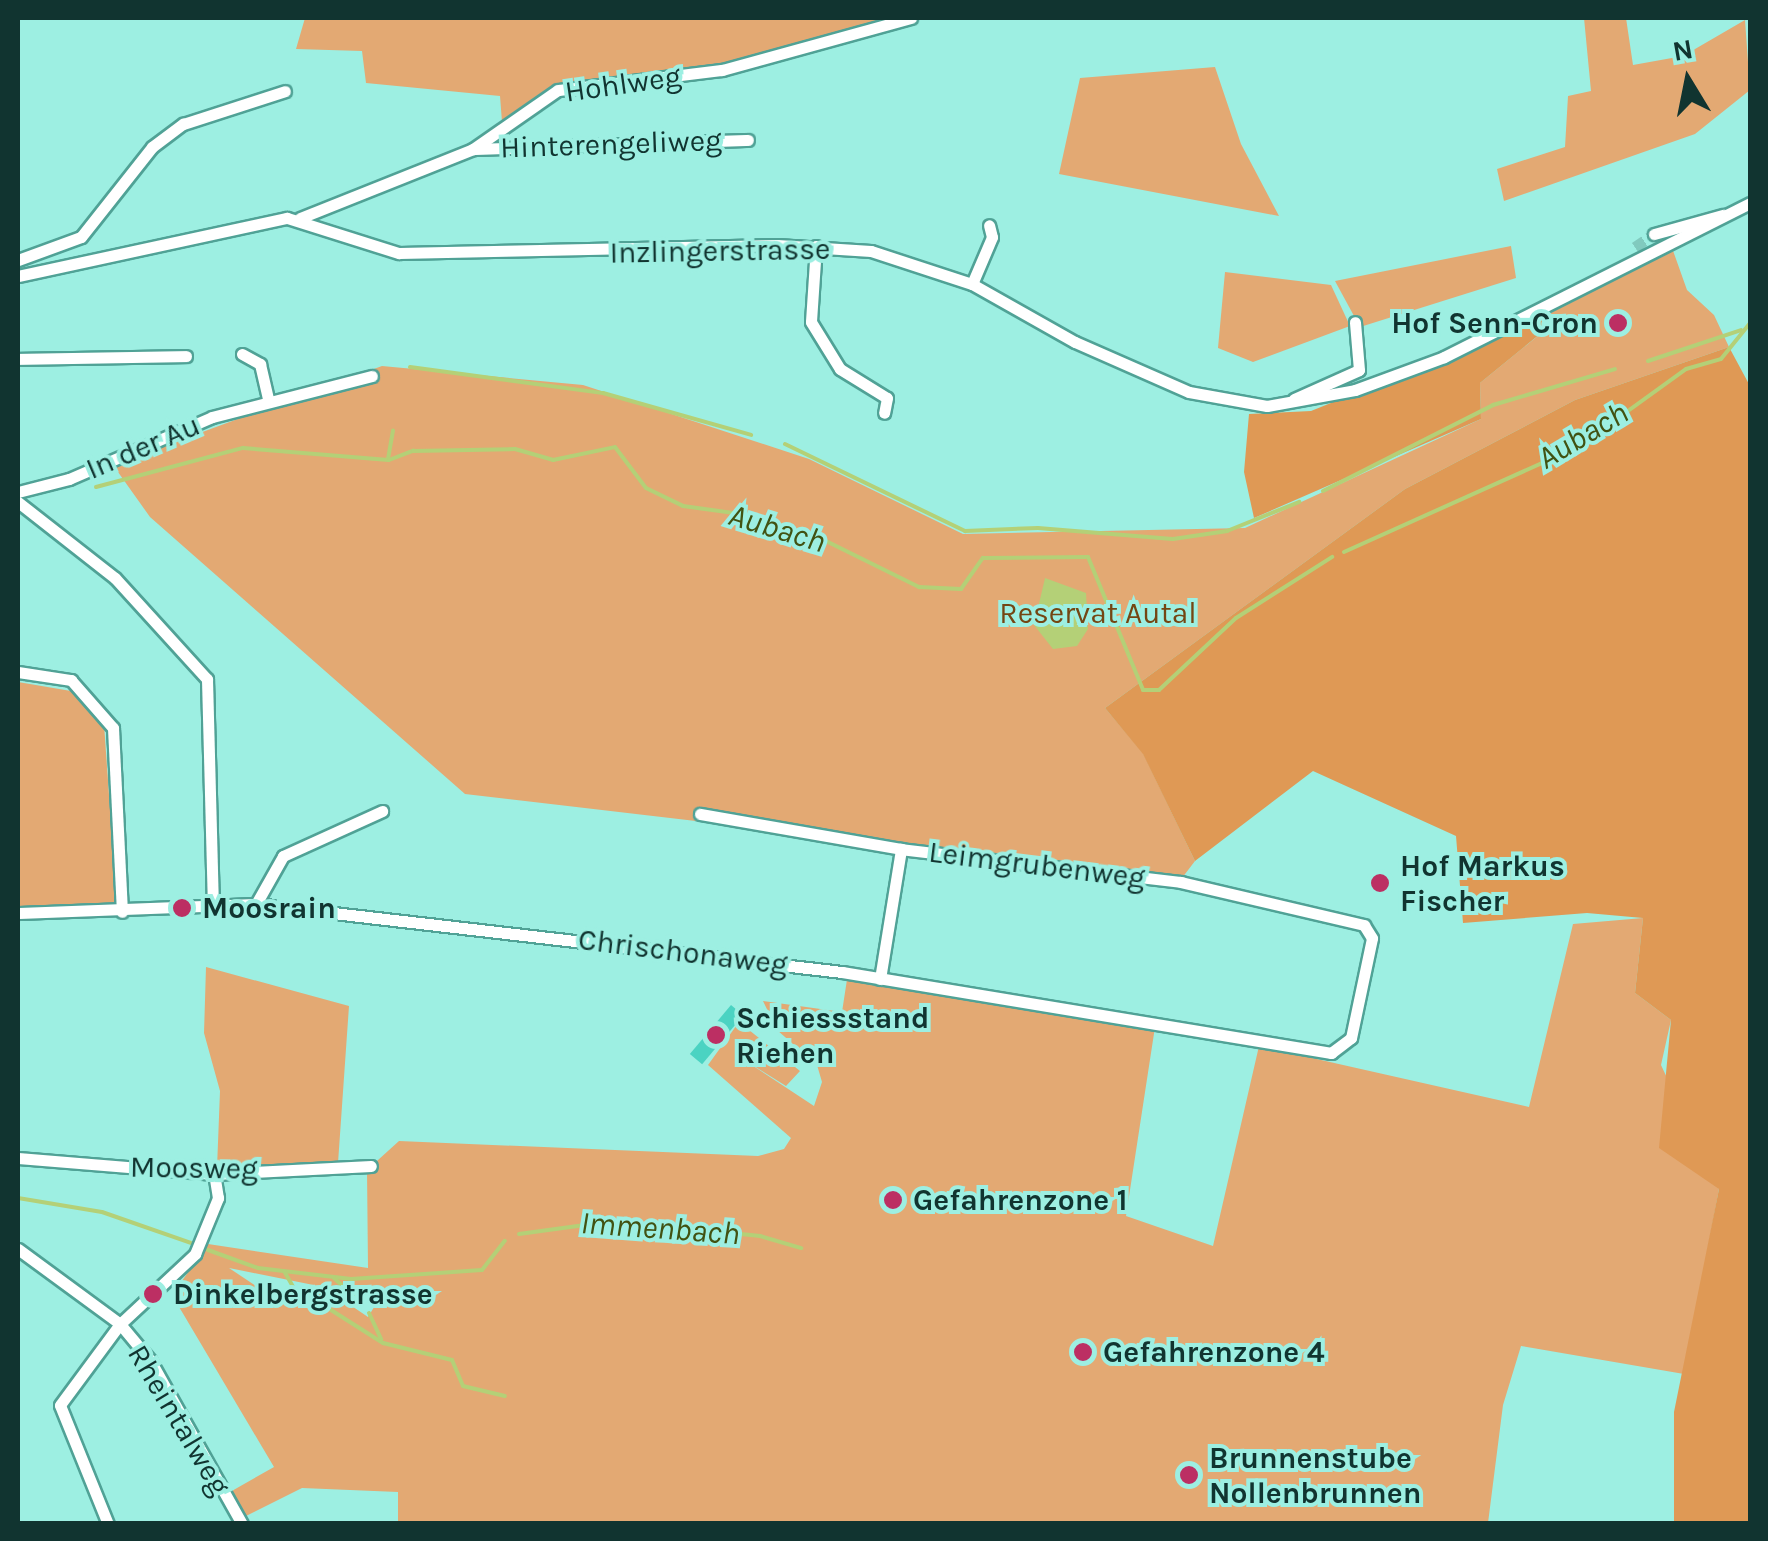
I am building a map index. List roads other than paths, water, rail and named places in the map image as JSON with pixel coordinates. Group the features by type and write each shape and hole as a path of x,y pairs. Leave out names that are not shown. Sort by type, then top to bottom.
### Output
{"street":[{"name":"Hohlweg","path":"300,218 473,149 558,90 722,70 911,18"},
{"path":"18,260 82,238 152,148 183,124 285,91"},
{"name":"Hinterengeliweg","path":"473,149 748,140"},
{"path":"1654,234 1672,233 1750,203"},
{"path":"18,276 300,218"},
{"name":"Inzlingerstrasse","path":"300,218 383,250 424,255 816,246 896,256 972,284 1159,380 1218,402 1267,406 1389,380 1615,272 1672,233"},
{"path":"972,284 992,237 988,225"},
{"path":"816,246 811,322 840,370 887,398 884,413"},
{"name":"Inzlingerstrasse","path":"1615,272 1635,246"},
{"path":"1294,399 1359,370 1354,322"},
{"path":"242,354 260,364 268,400"},
{"path":"18,359 186,356"},
{"name":"In der Au","path":"18,492 268,400 372,376"},
{"path":"18,502 116,578 207,679 213,902"},
{"path":"18,672 71,680 106,710 119,750 122,912"},
{"path":"256,904 283,856 382,811"},
{"name":"Leimgrubenweg","path":"700,814 902,849 1181,882 1370,930 1343,1049"},
{"path":"880,979 902,849"},
{"name":"Chrischonaweg","path":"18,913 122,912 213,902 256,904 880,979 1343,1049"},
{"name":"Moosweg","path":"18,1158 214,1174 371,1166"},
{"path":"108,1524 60,1404 120,1324 195,1254 218,1198 214,1174"},
{"name":"Rheintalweg","path":"18,1249 120,1324 150,1360 242,1524"}],"waterway":[{"name":"Aubach","path":"1344,552 1578,447 1686,369 1721,359 1750,323"},
{"path":"1648,361 1741,330"},
{"name":"Aubach","path":"410,367 603,393 751,435"},
{"name":"Aubach","path":"1323,491 1493,405 1615,369"},
{"path":"388,459 393,430"},
{"name":"Aubach","path":"785,444 965,531 1038,528 1173,539 1227,531 1299,502"},
{"name":"Aubach","path":"96,487 243,448 389,460 413,451 515,449 553,460 615,447 646,488 683,506 741,514 785,537 828,542 919,587 961,589 983,558 1088,557 1143,690 1159,690 1236,618 1332,557"},
{"name":"Immenbach","path":"18,1198 102,1212 191,1243"},
{"name":"Immenbach","path":"519,1234 614,1221 760,1236 801,1248"},
{"name":"Immenbach","path":"208,1250 258,1268 351,1279 482,1270 505,1241"},
{"path":"284,1271 301,1300"},
{"path":"334,1278 363,1305"},
{"path":"331,1310 383,1343 452,1360 463,1386 505,1396"},
{"path":"369,1313 381,1339"}],"tunnel":[{"path":"1635,247 1654,234"}],"place":[{"name":"Hof Senn-Cron","path":"1618,323"},
{"name":"Hof Markus Fischer","path":"1380,883"},
{"name":"Moosrain","path":"182,908"},
{"name":"Schiessstand Riehen","path":"716,1035"},
{"name":"Gefahrenzone 1","path":"893,1200"},
{"name":"Dinkelbergstrasse","path":"153,1294"},
{"name":"Gefahrenzone 4","path":"1083,1352"},
{"name":"Brunnenstube Nollenbrunnen","path":"1189,1475"}],"park label":[{"name":"Reservat Autal","path":"1098,613"}]}
